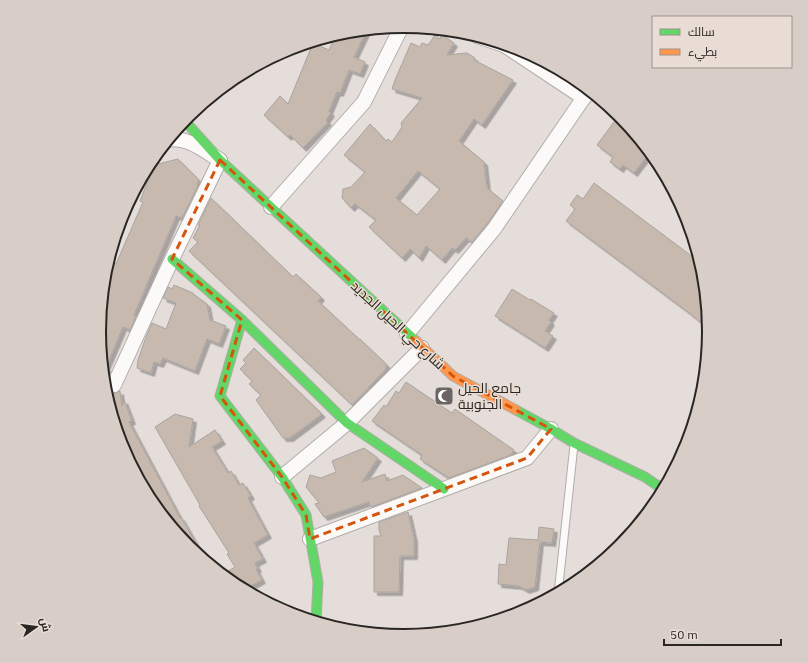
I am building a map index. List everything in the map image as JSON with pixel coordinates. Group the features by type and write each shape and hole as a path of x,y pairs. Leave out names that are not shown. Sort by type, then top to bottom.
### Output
{"street":[{"path":"271,207 364,102 398,33"},
{"path":"538,65 576,88"},
{"path":"407,334 494,229 586,95"},
{"path":"200,124 220,160"},
{"path":"189,125 220,160"},
{"path":"176,139 183,140 192,144 220,160"},
{"path":"110,385 114,385 172,259 220,160"},
{"name":"شارع حي الحيل الجديد","path":"220,160 453,376 574,443 645,476 659,486"},
{"path":"172,259 242,320 347,422 444,489"},
{"path":"242,320 220,396 282,477 306,515 318,582 316,617"},
{"path":"282,477 347,422 422,348"},
{"path":"310,539 527,458 551,429"}],"lane":[{"path":"559,587 574,443"}],"highlighted area":[{"path":"220,160 422,348 453,376 551,429 527,458 310,539 306,515 282,477 220,396 242,320 172,259"}],"building":[{"path":"435,35 440,39 442,36 444,36 454,43 447,55 467,53 475,58 474,60 513,80 482,125 474,119 459,141 484,162 487,188 503,201 472,242 466,238 455,250 452,248 442,260 426,246 419,258 410,249 402,258 369,227 376,220 355,204 351,208 342,198 343,189 351,187 365,172 344,155 370,124 386,141 388,139 392,142 402,127 401,123 422,98 392,89 411,43 420,47 422,43 428,45","holes":["418,171 440,189 417,215 396,198"]},
{"path":"364,36 354,57 365,62 360,74 349,70 340,93 337,92 329,111 331,113 326,120 328,122 303,148 290,135 288,137 264,115 280,96 288,104 311,48 319,46 329,50 333,42"},
{"path":"615,120 646,157 634,173 623,165 620,169 610,162 613,157 597,145"},
{"path":"178,159 199,180 198,186 182,218 176,216 134,315 136,316 130,330 123,327 107,364 106,312 111,273 114,263 116,264 143,202 140,201 150,174 157,164"},
{"path":"594,183 693,257 700,293 702,323 566,221 575,209 570,205 577,195 583,199"},
{"path":"211,198 293,277 296,274 321,297 318,301 386,364 386,369 352,405 189,251 198,242 193,238"},
{"path":"174,285 193,293 207,304 210,320 226,326 219,344 207,339 195,371 163,358 160,364 154,362 151,373 137,368 138,360 152,323 166,329 176,303 163,298 168,287 172,289"},
{"path":"512,289 554,313 549,320 551,322 545,331 553,336 545,348 495,316"},
{"path":"254,348 322,414 290,438 283,438 256,400 261,395 249,384 252,381 240,369 246,363 243,360"},
{"path":"406,382 452,413 455,409 514,450 511,455 449,478 420,459 422,455 372,421 384,405 386,407 396,391 399,393"},
{"path":"120,391 122,406 124,400 132,421 129,422 180,518 181,517 199,548 167,513 145,481 128,446 121,427 112,393"},
{"path":"175,414 193,419 189,447 215,430 222,441 212,447 228,473 231,471 239,485 243,483 251,496 248,498 268,535 254,543 263,559 255,563 258,569 256,569 262,580 249,587 227,572 235,567 227,554 229,553 199,506 200,505 155,427"},
{"path":"364,448 378,458 362,482 385,474 387,481 403,475 422,488 371,507 369,502 324,517 315,504 319,503 306,487 310,475 321,478 336,472 332,461"},
{"path":"408,512 414,539 414,556 400,556 399,592 374,592 374,536 381,536 379,522"},
{"path":"539,527 554,529 552,543 540,542 535,587 526,590 519,586 498,584 499,564 506,565 509,538 538,540"}],"traffic: fast":[{"path":"189,125 220,160 416,341"},
{"path":"172,259 242,320 347,423 444,489"},
{"path":"242,320 220,396 282,477 306,515 318,582 316,617"},
{"path":"516,410 574,443 645,477 659,487"}],"traffic: slow":[{"path":"416,341 453,376 516,410"}],"place":[{"name":"جامع الحيل الجنوبية","path":"444,396"}]}
